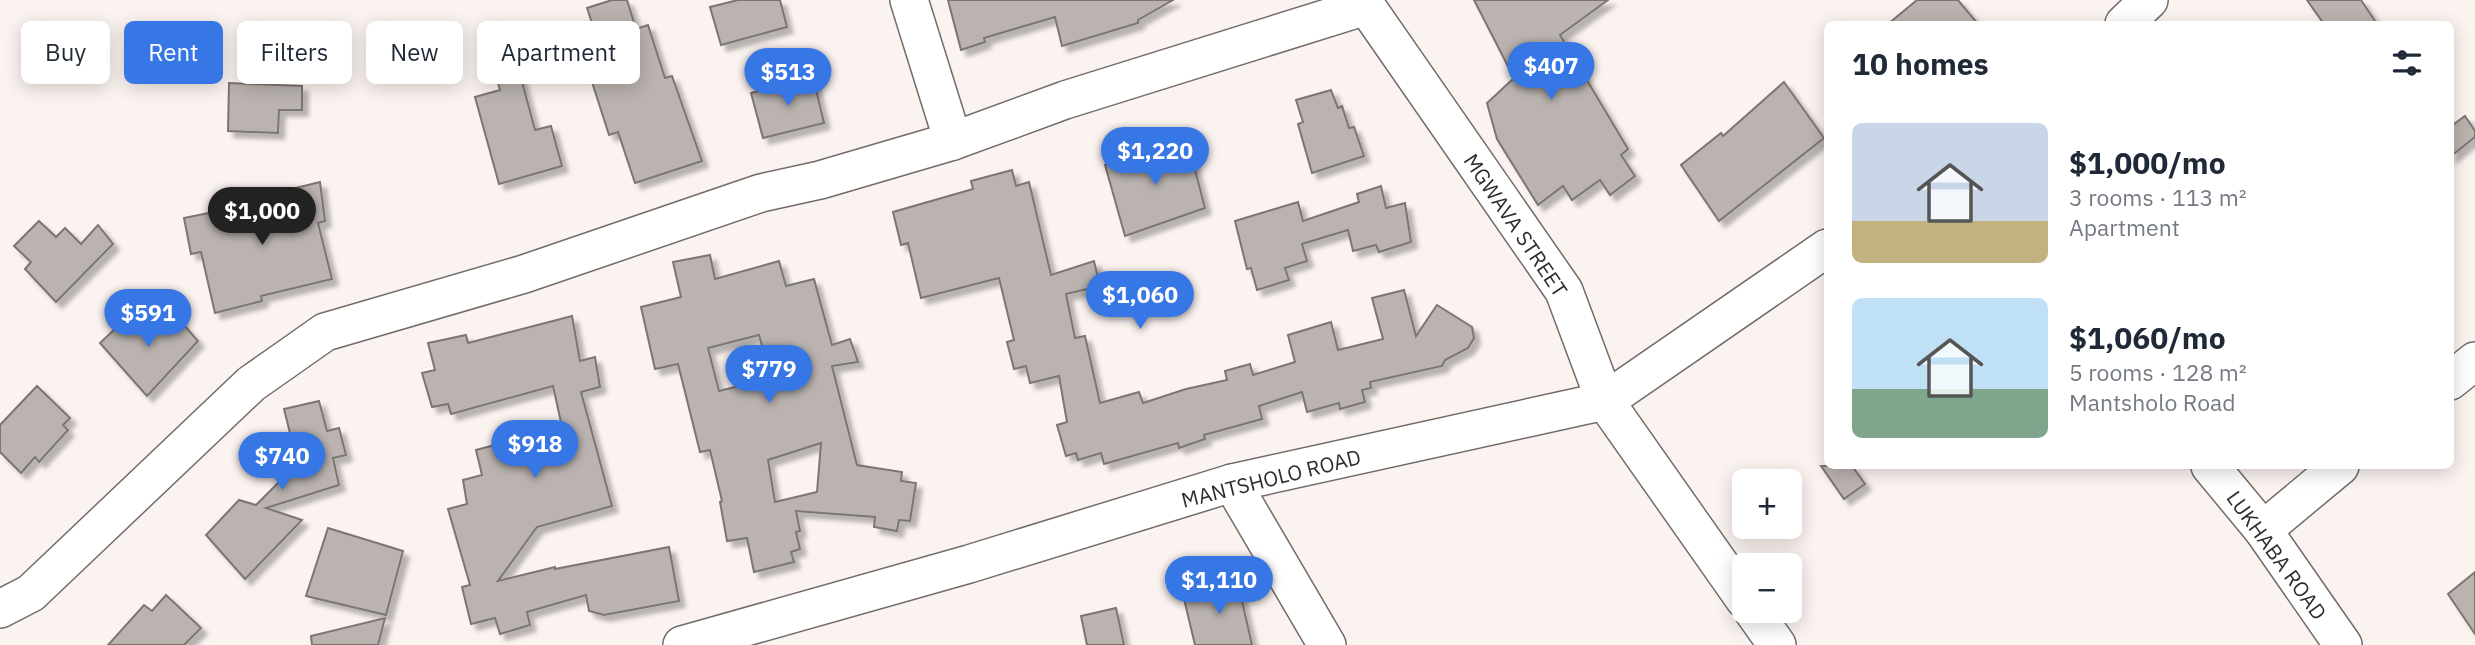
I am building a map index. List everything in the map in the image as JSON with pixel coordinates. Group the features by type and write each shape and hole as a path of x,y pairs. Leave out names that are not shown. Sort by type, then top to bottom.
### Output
{"street":[{"path":"909,0 953,141"},
{"path":"2127,21 2148,0"},
{"path":"0,609 31,593 251,384 325,332 524,274 761,193 820,180 953,141 1065,100 1364,3"},
{"name":"MGWAVA STREET","path":"1364,3 1564,291 1605,401 1732,582"},
{"name":"MANTSHOLO ROAD","path":"682,645 969,565 1232,483 1605,401 1824,250"},
{"path":"2454,378 2475,361"},
{"name":"LUKHABA ROAD","path":"2212,469 2263,530 2343,645"},
{"path":"2263,530 2336,469"},
{"path":"1232,483 1327,645"},
{"path":"1761,623 1777,645"}],"building":[{"path":"612,0 627,0 634,21 591,21 587,8"},
{"path":"738,0 780,0 787,27 721,45 710,7"},
{"path":"948,0 1173,0 1138,20 1138,23 1062,46 1055,17 984,38 985,42 961,50"},
{"path":"1474,0 1608,0 1560,35 1628,149 1621,155 1635,176 1610,195 1600,180 1572,200 1563,186 1538,205 1497,139 1487,103 1514,78"},
{"path":"1917,0 1958,0 1976,21 1892,21"},
{"path":"2307,0 2361,0 2375,21 2322,21"},
{"path":"648,25 665,78 672,76 702,161 635,183 618,132 609,135 593,84 640,84 640,28"},
{"path":"813,77 824,123 763,138 751,93"},
{"path":"1784,82 1824,138 1719,221 1681,165 1721,133 1723,136"},
{"path":"229,83 302,86 302,110 279,110 278,133 228,131"},
{"path":"498,84 523,84 535,130 551,126 562,166 499,184 475,97 500,90"},
{"path":"1331,90 1338,108 1342,106 1349,128 1354,127 1364,156 1312,173 1298,124 1303,122 1296,100"},
{"path":"2465,116 2475,131 2475,137 2454,154 2454,124"},
{"path":"1187,139 1205,208 1125,236 1105,165"},
{"path":"1012,170 1016,186 1029,182 1051,275 1094,261 1100,286 1066,294 1075,338 1085,336 1100,403 1139,392 1143,403 1186,389 1227,380 1225,371 1250,364 1253,375 1295,362 1288,335 1331,322 1338,350 1383,339 1372,298 1404,290 1416,336 1437,305 1472,327 1474,338 1468,348 1445,360 1442,366 1370,382 1371,388 1362,390 1365,402 1340,409 1339,403 1307,412 1302,392 1259,406 1262,419 1204,435 1205,439 1179,448 1178,443 1104,464 1101,453 1078,460 1076,453 1066,456 1057,425 1067,422 1059,376 1030,383 1026,366 1014,369 1007,342 1014,340 999,278 921,298 908,243 901,245 893,212 973,189 971,181"},
{"path":"320,182 325,221 318,223 332,279 261,296 262,301 215,313 201,252 191,254 184,218 248,205 247,200"},
{"path":"1381,186 1386,208 1405,203 1411,242 1379,252 1376,245 1353,251 1348,230 1302,244 1307,261 1285,268 1289,280 1257,290 1251,268 1247,269 1235,221 1298,202 1303,221 1359,202 1357,194"},
{"path":"39,221 56,237 65,228 81,244 98,225 113,244 56,302 25,269 31,262 14,246"},
{"path":"710,255 715,279 779,261 786,286 814,279 832,345 850,339 858,362 832,366 857,465 902,472 901,481 916,483 910,521 899,520 897,531 874,527 875,517 796,511 800,531 796,532 800,549 791,552 794,562 754,572 747,538 727,541 720,502 722,501 710,450 700,452 678,364 655,369 641,307 681,297 673,262","holes":["759,335 771,378 719,391 708,348","821,443 817,492 775,502 768,460"]},
{"path":"136,309 158,332 175,315 198,341 147,396 100,343"},
{"path":"572,316 580,361 595,357 600,387 581,392 612,506 537,527 498,581 555,567 669,547 679,601 604,615 589,611 586,595 527,612 530,625 500,634 495,618 471,624 462,587 470,585 448,509 467,504 463,480 482,475 476,450 562,427 553,386 451,414 448,404 432,407 422,373 435,370 428,343 466,335 468,343"},
{"path":"37,386 70,418 63,425 68,430 39,462 35,457 21,473 0,452 0,425"},
{"path":"319,401 327,431 339,428 346,455 333,458 339,485 266,508 302,520 245,579 206,535 239,500 256,505 292,469 286,443 292,441 284,409"},
{"path":"1821,466 1824,466 1824,469 1854,469 1865,484 1844,499"},
{"path":"328,528 403,551 386,615 306,596"},
{"path":"2475,572 2475,634 2448,594"},
{"path":"1237,579 1252,645 1195,645 1184,599 1208,592 1207,587"},
{"path":"166,595 201,628 184,645 108,645 144,605 152,611"},
{"path":"1116,608 1124,645 1087,645 1081,616"},
{"path":"385,618 378,645 312,645 311,636"}]}
